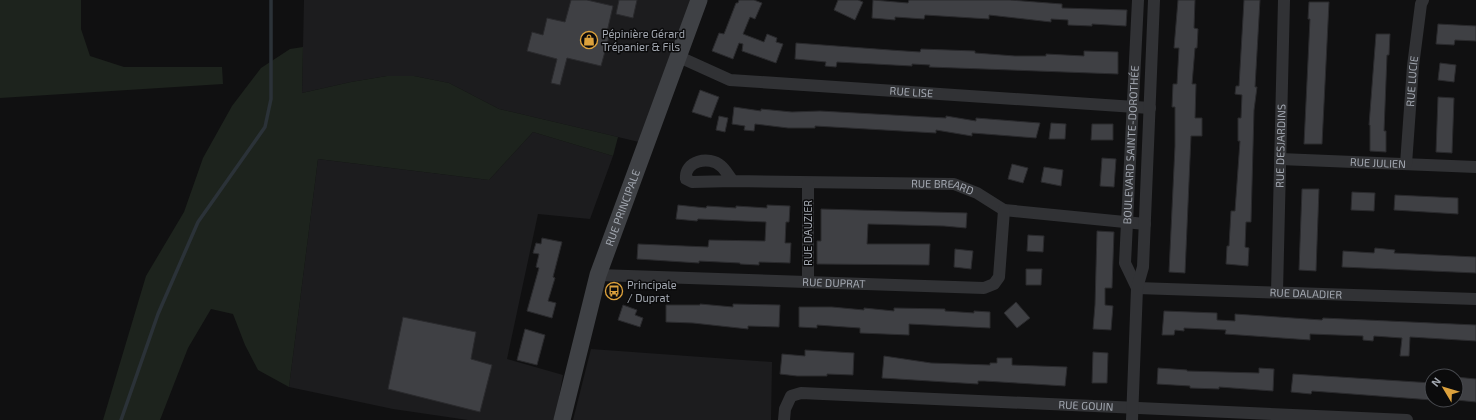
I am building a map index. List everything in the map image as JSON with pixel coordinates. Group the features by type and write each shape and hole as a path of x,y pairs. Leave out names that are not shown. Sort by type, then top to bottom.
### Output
{"street":[{"name":"RUE PRINCIPALE","path":"562,420 598,275 677,56 699,0"},
{"name":"BOULEVARD SAINTE-DOROTHÉE","path":"1137,288 1125,263 1138,0"},
{"name":"BOULEVARD SAINTE-DOROTHÉE","path":"1132,420 1137,288 1143,267 1154,0"},
{"name":"RUE DESJARDINS","path":"1276,292 1284,0"},
{"name":"RUE LUCIE","path":"1406,164 1413,66 1421,4 1424,0"},
{"name":"RUE LISE","path":"677,56 730,80 1150,108"},
{"name":"RUE JULIEN","path":"1280,159 1476,167"},
{"name":"RUE BREARD","path":"733,181 954,184 977,194 1004,210 1145,224"},
{"name":"RUE DAUZIER","path":"808,183 808,282"},
{"name":"RUE DUPRAT","path":"598,275 984,288 994,284 999,277 1004,210"},
{"name":"RUE DALADIER","path":"1137,288 1476,299"},
{"name":"RUE GOUIN","path":"784,420 785,409 791,396 801,393 1407,420"}],"shaded area":[{"path":"0,0 81,0 81,29 90,56 124,67 222,67 223,84 0,98"},
{"path":"304,0 692,0 639,142 499,109 449,83 414,76 387,76 302,93"},
{"path":"303,47 302,93 387,76 414,76 449,83 499,109 618,137 613,156 533,132 489,180 318,159 289,387 258,370 245,345 233,314 211,309 188,348 160,420 103,420 146,276 184,212 203,158 232,106 261,68 290,49"},
{"path":"533,132 613,156 590,219 538,214 507,359 563,375 555,420 468,420 393,409 289,387 318,159 489,180"},
{"path":"591,349 772,362 771,420 573,420"}],"building":[{"path":"571,0 587,0 613,6 607,32 610,33 601,66 567,58 560,85 551,83 557,59 527,51 532,32 543,35 547,18 565,22"},
{"path":"619,0 637,0 633,18 616,14"},
{"path":"739,0 754,0 762,3 755,19 750,17 743,34 764,42 767,34 777,38 776,42 783,44 776,63 742,51 743,44 739,43 733,59 712,51 719,33 724,34 736,3 738,3"},
{"path":"838,0 858,0 863,2 855,20 834,10"},
{"path":"873,0 908,3 909,0 1010,0 1062,4 1062,8 1127,10 1126,26 1092,24 1092,26 1068,25 1068,20 1051,19 1051,22 989,15 989,19 925,15 924,19 895,17 895,20 872,18"},
{"path":"1178,0 1195,0 1194,28 1198,29 1192,84 1196,84 1195,118 1202,118 1202,136 1191,136 1185,273 1169,272 1175,146 1175,107 1172,107 1173,84 1177,84 1179,48 1174,48"},
{"path":"1244,0 1260,0 1255,87 1257,87 1254,110 1251,222 1246,222 1245,247 1249,248 1248,266 1226,264 1227,246 1229,246 1231,211 1235,211 1240,141 1238,141 1238,118 1241,118 1242,95 1235,94 1236,86 1239,86"},
{"path":"1309,2 1329,2 1322,144 1304,144 1310,19 1308,19"},
{"path":"1438,24 1476,26 1476,41 1455,40 1454,45 1436,44"},
{"path":"1376,34 1390,34 1389,55 1387,55 1384,131 1386,131 1386,152 1370,151 1369,125"},
{"path":"796,43 920,52 921,49 975,51 975,53 1015,56 1046,56 1046,54 1084,56 1084,51 1118,52 1118,74 929,67 930,65 912,64 912,66 837,62 836,67 825,66 826,62 795,59"},
{"path":"1440,63 1456,65 1454,82 1438,80"},
{"path":"700,90 719,97 711,118 692,112"},
{"path":"1438,97 1454,98 1452,153 1436,152"},
{"path":"734,107 761,111 761,109 792,112 820,111 946,118 946,116 976,121 976,118 1040,123 1036,138 972,133 972,136 936,130 936,133 815,126 815,128 788,128 755,124 754,131 744,130 745,126 732,124"},
{"path":"719,116 728,118 725,132 716,130"},
{"path":"1051,123 1066,124 1065,139 1049,139"},
{"path":"1092,124 1113,124 1113,140 1091,140"},
{"path":"1102,158 1116,159 1114,187 1100,186"},
{"path":"1012,164 1028,168 1023,183 1008,179"},
{"path":"1044,167 1063,170 1061,186 1041,182"},
{"path":"1302,189 1319,189 1316,271 1299,270"},
{"path":"1352,192 1375,193 1374,211 1351,210"},
{"path":"1395,195 1458,198 1458,214 1394,210"},
{"path":"678,205 706,208 707,206 767,208 767,205 790,206 789,222 786,222 785,243 791,243 790,263 759,262 759,265 637,259 638,244 708,247 709,240 765,241 766,222 698,219 697,221 676,219"},
{"path":"821,209 967,213 966,228 868,224 867,244 930,244 929,265 817,264 817,241 821,241"},
{"path":"1097,231 1114,232 1112,288 1105,288 1105,305 1113,306 1111,330 1093,329"},
{"path":"1028,235 1044,236 1043,252 1027,251"},
{"path":"542,238 562,242 553,277 555,278 548,301 556,303 552,318 527,311 539,268 536,267 539,254 533,253 536,243 541,244"},
{"path":"1375,248 1395,250 1394,253 1476,257 1476,273 1342,267 1343,251 1374,253"},
{"path":"955,249 973,251 971,269 954,267"},
{"path":"1026,269 1042,269 1041,285 1026,285"},
{"path":"1016,302 1030,318 1017,328 1004,313"},
{"path":"700,304 733,307 733,304 780,305 779,327 748,326 748,329 693,323 666,322 666,305"},
{"path":"623,305 637,310 635,315 643,318 640,327 618,320"},
{"path":"799,307 832,307 864,310 864,308 894,311 894,308 945,309 945,311 974,313 974,311 990,312 990,328 909,324 909,335 860,333 860,328 817,325 817,328 799,327"},
{"path":"1164,311 1217,313 1217,320 1235,321 1235,314 1322,320 1323,318 1476,325 1476,341 1410,337 1409,356 1400,356 1402,338 1374,336 1373,341 1363,340 1363,336 1310,334 1310,340 1225,334 1226,330 1184,328 1184,331 1175,330 1174,335 1162,335"},
{"path":"403,317 476,332 471,359 492,365 480,412 388,389"},
{"path":"525,329 545,335 537,365 517,360"},
{"path":"805,350 854,353 853,375 827,374 827,376 797,376 780,374 782,354 805,356"},
{"path":"1093,352 1108,353 1107,383 1092,383"},
{"path":"884,356 931,363 990,365 990,363 997,363 997,358 1012,358 1012,365 1067,367 1065,386 984,381 978,381 978,384 882,378"},
{"path":"1158,368 1187,371 1259,373 1259,368 1274,369 1273,391 1219,387 1219,389 1190,388 1190,386 1157,384"},
{"path":"1293,374 1424,382 1424,399 1312,391 1311,394 1291,392"},
{"path":"1464,378 1476,379 1476,402 1464,401"}],"waterway":[{"path":"121,420 158,314 198,222 265,127 271,99 271,0"}],"place":[{"name":"Pépinière Gérard Trépanier & Fils","path":"589,40"},
{"name":"Principale / Duprat","path":"614,291"}]}
